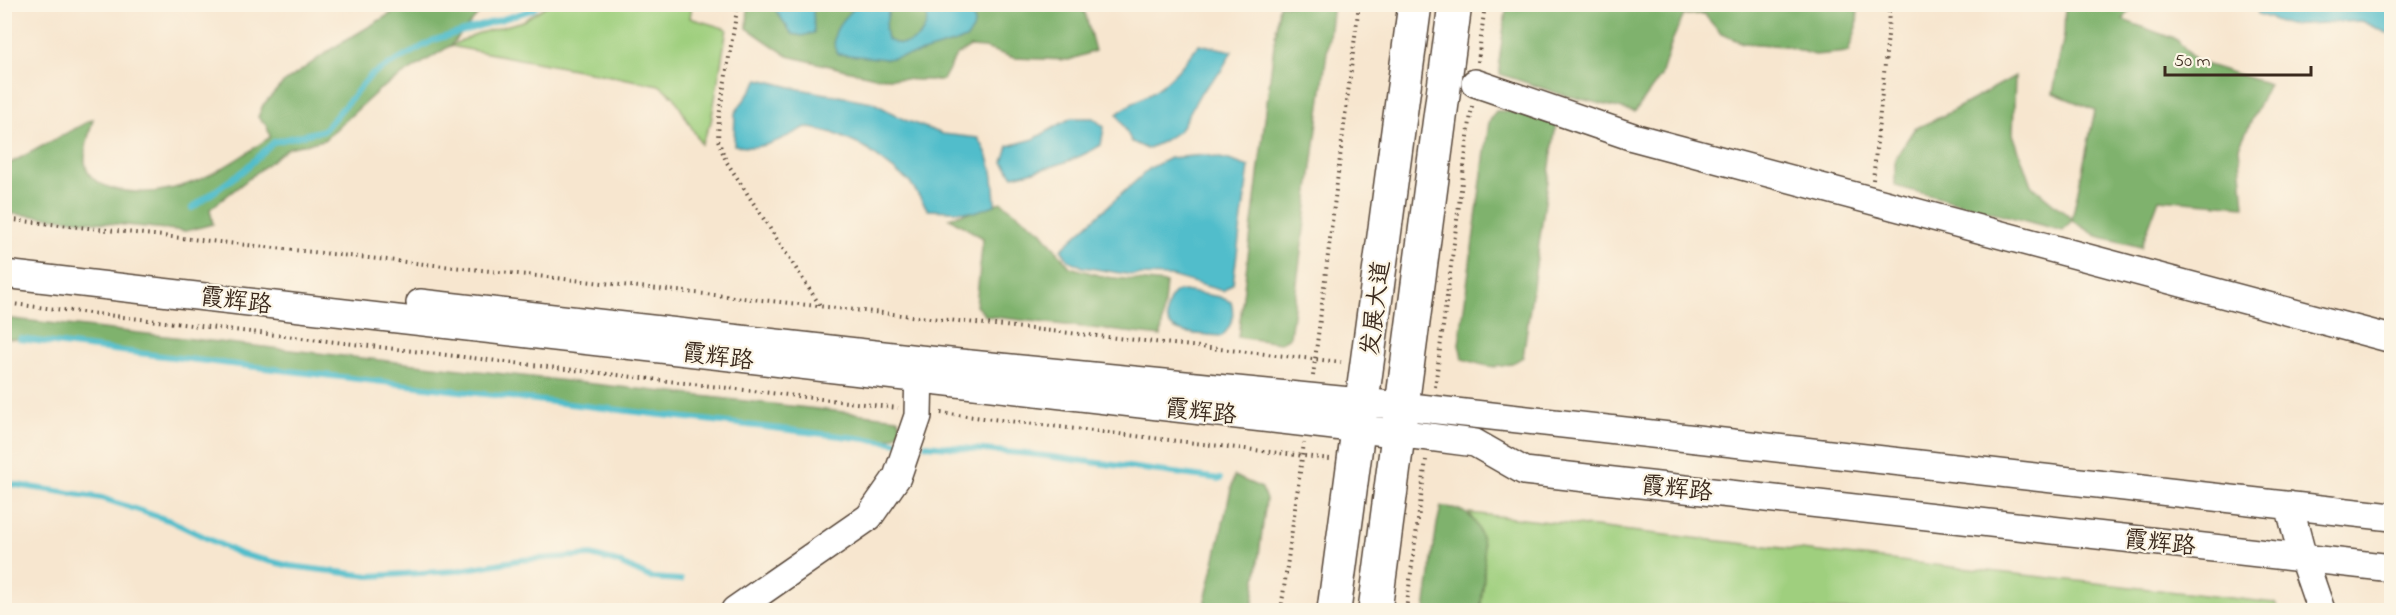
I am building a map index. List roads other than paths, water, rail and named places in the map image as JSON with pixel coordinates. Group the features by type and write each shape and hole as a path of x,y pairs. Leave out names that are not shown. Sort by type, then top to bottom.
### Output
{"main road":[{"name":"发展大道","path":"1334,610 1415,4"},
{"name":"发展大道","path":"1375,610 1409,469 1422,371 1455,4"}],"street":[{"path":"1475,83 1633,137 2391,339"},
{"name":"霞辉路","path":"4,257 919,369 1306,423 1361,415"},
{"name":"霞辉路","path":"4,274 919,369 1310,396 1361,415 1415,422 2289,505 2391,517"},
{"path":"735,610 869,517 897,477 918,411 919,369"},
{"name":"霞辉路","path":"1415,422 1475,443 1524,471 2391,568"},
{"path":"2289,505 2303,558 2321,610"}],"water":[{"path":"772,5 813,5 814,33 802,36 792,34"},
{"path":"857,5 890,5 885,29 887,39 896,43 905,44 912,41 923,31 926,23 926,5 965,5 975,21 973,30 966,39 916,54 886,59 838,54 834,39 835,33 842,21"},
{"path":"2256,5 2391,5 2391,35 2362,21 2288,25 2258,14"},
{"path":"1199,44 1232,51 1221,71 1201,92 1180,130 1147,149 1132,142 1117,114 1167,81"},
{"path":"759,79 799,89 872,102 905,120 943,134 978,138 990,162 995,205 975,212 928,210 910,182 864,147 833,133 806,127 762,146 734,145 735,113"},
{"path":"1071,118 1093,118 1104,127 1101,145 1048,168 1013,176 1003,162 1008,146 1034,139"},
{"path":"1205,155 1249,167 1233,283 1223,291 1171,276 1132,275 1083,267 1068,260 1061,249 1150,168 1170,158"},
{"path":"1184,291 1220,297 1231,302 1232,320 1222,336 1187,333 1172,327 1168,321 1169,302 1175,292"}],"waterway":[{"path":"192,208 244,170 274,142 324,130 371,75 434,40 532,10 538,4"},
{"path":"20,339 900,443"},
{"path":"926,445 1030,454 1220,479"},
{"path":"4,483 102,498 171,521 240,554 290,566 370,576 455,571 520,560 591,555 617,562 652,578 681,580"}]}
